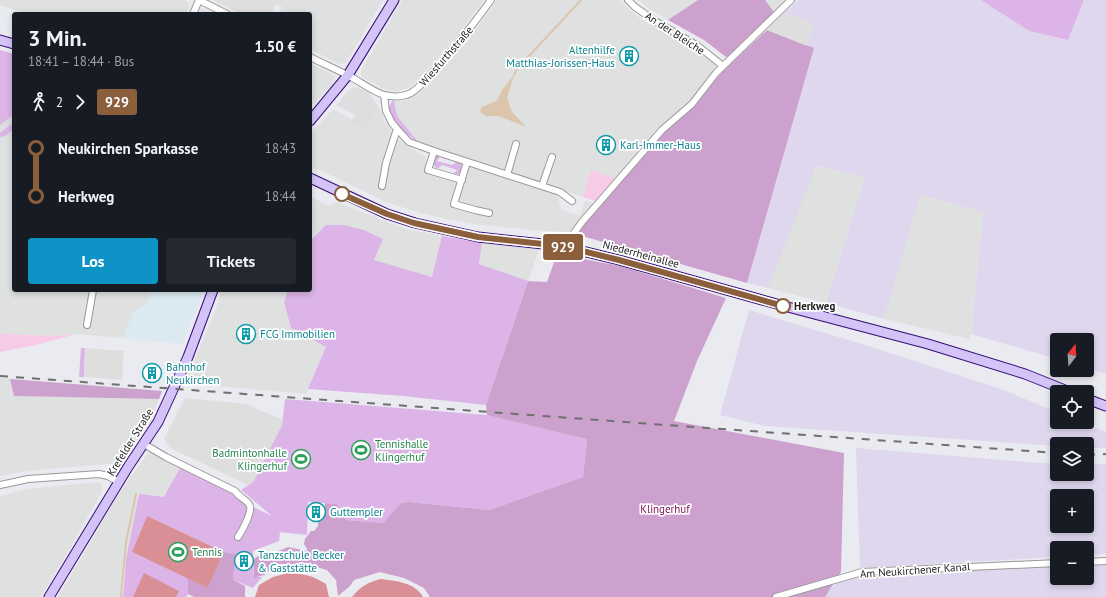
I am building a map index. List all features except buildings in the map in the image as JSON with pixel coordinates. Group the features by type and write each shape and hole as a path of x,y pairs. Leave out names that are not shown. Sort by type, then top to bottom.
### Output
{"main road":[{"path":"312,119 348,76 394,0"},
{"path":"0,40 12,43"},
{"name":"Niederrheinallee","path":"312,179 387,214 414,223 478,237 570,248 619,260 967,356 1024,374 1052,385"},
{"name":"Krefelder Straße","path":"49,597 119,482 158,422 188,357 212,292"},
{"path":"1094,402 1106,406"}],"street":[{"path":"194,12 199,0 223,12"},
{"name":"Wiesfurthstraße","path":"312,58 384,95 402,96 419,87 470,30 491,0"},
{"name":"An der Bleiche","path":"628,0 635,7 655,21 698,46 723,66"},
{"path":"570,248 574,233 582,222 662,130 692,104 716,73 791,0"},
{"path":"384,95 386,111 397,130 410,142 560,192 572,201"},
{"path":"382,186 386,163 397,130"},
{"path":"507,175 516,144"},
{"path":"434,151 428,170 462,180"},
{"path":"542,186 552,157"},
{"path":"467,162 454,204 489,213"},
{"path":"87,325 93,292"},
{"path":"144,444 166,457 235,491 238,496 250,504 250,513 238,537"},
{"path":"0,485 28,479 99,474 108,476 119,482"},
{"path":"1094,562 1106,561"},
{"name":"Am Neukirchener Kanal","path":"776,597 862,572 1050,563"}],"shaded area":[{"path":"0,0 183,0 188,2 189,7 186,12 22,12 0,5"},
{"path":"213,0 269,0 276,4 272,12 237,12"},
{"path":"269,0 383,0 346,63 343,64 337,63 312,50 312,12 280,12 282,7"},
{"path":"402,0 484,0 456,38 428,70 409,88 394,91 384,89 364,78 361,75 361,71"},
{"path":"497,0 620,0 641,19 700,53 714,64 715,67 688,102 645,144 616,179 591,170 583,197 418,142 397,116 394,101 401,101 414,97 431,82 466,43"},
{"path":"638,0 698,0 668,20"},
{"path":"765,0 784,0 774,11"},
{"path":"798,0 981,0 1029,31 1068,40 1084,0 1106,0 1106,374 1094,370 1094,333 1050,333 1050,357 971,334 983,212 920,195 884,319 826,303 865,177 816,166 768,288 747,283 814,49 807,46 813,23 783,13"},
{"path":"981,0 1084,0 1068,40 1029,31"},
{"path":"783,13 813,23 807,46 767,30"},
{"path":"0,50 12,53 12,131 5,136 0,137"},
{"path":"312,64 334,76 333,83 312,106"},
{"path":"514,75 507,98 512,112 526,127 499,116 486,116 480,112 482,107 497,101 502,90"},
{"path":"353,87 360,88 369,93 379,107 366,131 351,122 355,115 337,105 346,93"},
{"path":"392,101 394,101 397,116 418,142 405,132 392,117 389,107"},
{"path":"379,107 385,121 396,137 410,148 425,156 427,162 424,170 463,183 469,166 554,193 558,198 561,209 580,216 585,201 596,204 572,232 480,225 417,212 386,202 318,169 316,170 312,168 312,132 333,109 352,120 351,122 366,131"},
{"path":"12,116 12,124 0,133 0,125"},
{"path":"12,131 12,292 151,292 146,305 134,311 123,338 76,334 53,336 0,334 0,137 5,136"},
{"path":"441,155 437,161 452,165 458,161 460,162 462,169 459,174 453,174 457,170 442,165 437,169 433,164 434,157"},
{"path":"814,166 865,177 826,303 768,288"},
{"path":"591,170 616,179 598,202 583,197"},
{"path":"919,195 983,212 970,339 884,319"},
{"path":"312,197 329,206 336,202 409,230 442,236 432,277 373,260 383,239 364,230 344,225 326,225 312,239"},
{"path":"326,225 344,225 364,230 383,239 374,260 432,277 442,236 482,243 479,264 528,281 486,405 403,396 308,389 326,347 291,328 284,302 287,292 312,292 312,239"},
{"path":"482,243 539,249 528,281 479,264"},
{"path":"151,292 203,292 182,344 123,338 134,311 146,305"},
{"path":"221,292 287,292 284,302 291,328 326,347 306,394 185,383"},
{"path":"749,310 862,344 1001,389 1050,409 1050,429 1094,429 1094,427 1106,432 1106,448 1094,448 1094,437 1050,437 1050,446 765,426 720,415"},
{"path":"0,334 53,336 76,334 36,345 0,352"},
{"path":"81,348 85,348 84,377 79,377"},
{"path":"85,348 124,351 122,380 84,377"},
{"path":"0,378 10,379 14,396 159,399 150,422 120,463 26,471 0,476"},
{"path":"185,398 246,404 283,420 282,425 253,482 248,485 170,448 164,439"},
{"path":"285,399 487,415 542,426 587,439 583,477 489,510 409,502 401,503 383,523 346,520 337,504 308,502 307,535 280,532 279,541 253,551 254,577 262,577 253,588 233,580 235,554 224,552 147,516 132,552 188,578 188,594 186,597 123,597 126,559 139,494 164,497 180,468 231,493 249,505 272,516 241,490 253,482 282,425"},
{"path":"856,448 1050,463 1050,481 1094,481 1094,464 1106,464 1106,554 1094,555 1094,541 1050,541 1050,557 860,568"},
{"path":"149,452 180,468 164,498 139,495 126,559 121,597 58,597 124,486"},
{"path":"97,482 102,486 102,492 58,569 40,597 0,597 0,496 27,489"},
{"name":"Tennis","path":"147,516 224,552 208,588 132,552"},
{"path":"1106,564 1106,597 824,597 832,587 839,582 862,574 1050,566 1050,585 1094,585 1094,565"},
{"path":"144,573 179,591 176,597 133,597"},
{"path":"288,573 308,576 321,581 326,584 329,597 255,597 259,585 273,577"},
{"path":"380,579 410,585 423,597 352,597 364,585"}],"green space":[{"path":"698,0 765,0 775,13 731,55 726,57 704,40 668,20"},
{"path":"767,30 814,48 747,283 575,234 664,132 695,106 722,72"},
{"name":"Klingerhuf","path":"557,254 620,266 726,298 697,361 674,421 844,453 841,572 825,597 430,597 424,588 404,578 380,572 354,580 350,586 338,596 336,580 327,570 306,564 278,564 264,575 254,578 254,559 261,554 276,552 288,547 307,551 304,544 305,539 311,531 314,531 318,526 318,515 324,515 325,503 337,504 346,520 383,523 401,503 409,502 489,510 583,477 587,439 487,415 486,405 528,281 547,282"},
{"path":"10,379 162,391 159,399 14,396"},
{"path":"224,552 235,554 233,580 245,586 245,597 194,597 188,594 188,578 208,588"}],"waterway":[{"path":"514,75 517,69 581,0"},
{"path":"121,597 126,542 136,494"}],"railway":[{"path":"0,376 1050,452"},
{"path":"1094,455 1106,454"}],"bus line":[{"name":"929","path":"342,194 387,214 414,223 478,237 570,248 619,260 783,306"}],"place":[{"name":"Altenhilfe Matthias-Jorissen-Haus","path":"629,56"},
{"name":"Karl-Immer-Haus","path":"606,145"},
{"name":"Herkweg","path":"783,306"},
{"name":"FCG Immobilien","path":"246,334"},
{"name":"Bahnhof Neukirchen","path":"152,373"},
{"name":"Tennishalle Klingerhuf","path":"361,450"},
{"name":"Badmintonhalle Klingerhuf","path":"301,459"},
{"name":"Guttempler","path":"316,512"},
{"name":"Tennis","path":"178,552"},
{"name":"Tanzschule Becker & Gaststätte","path":"244,561"}]}
